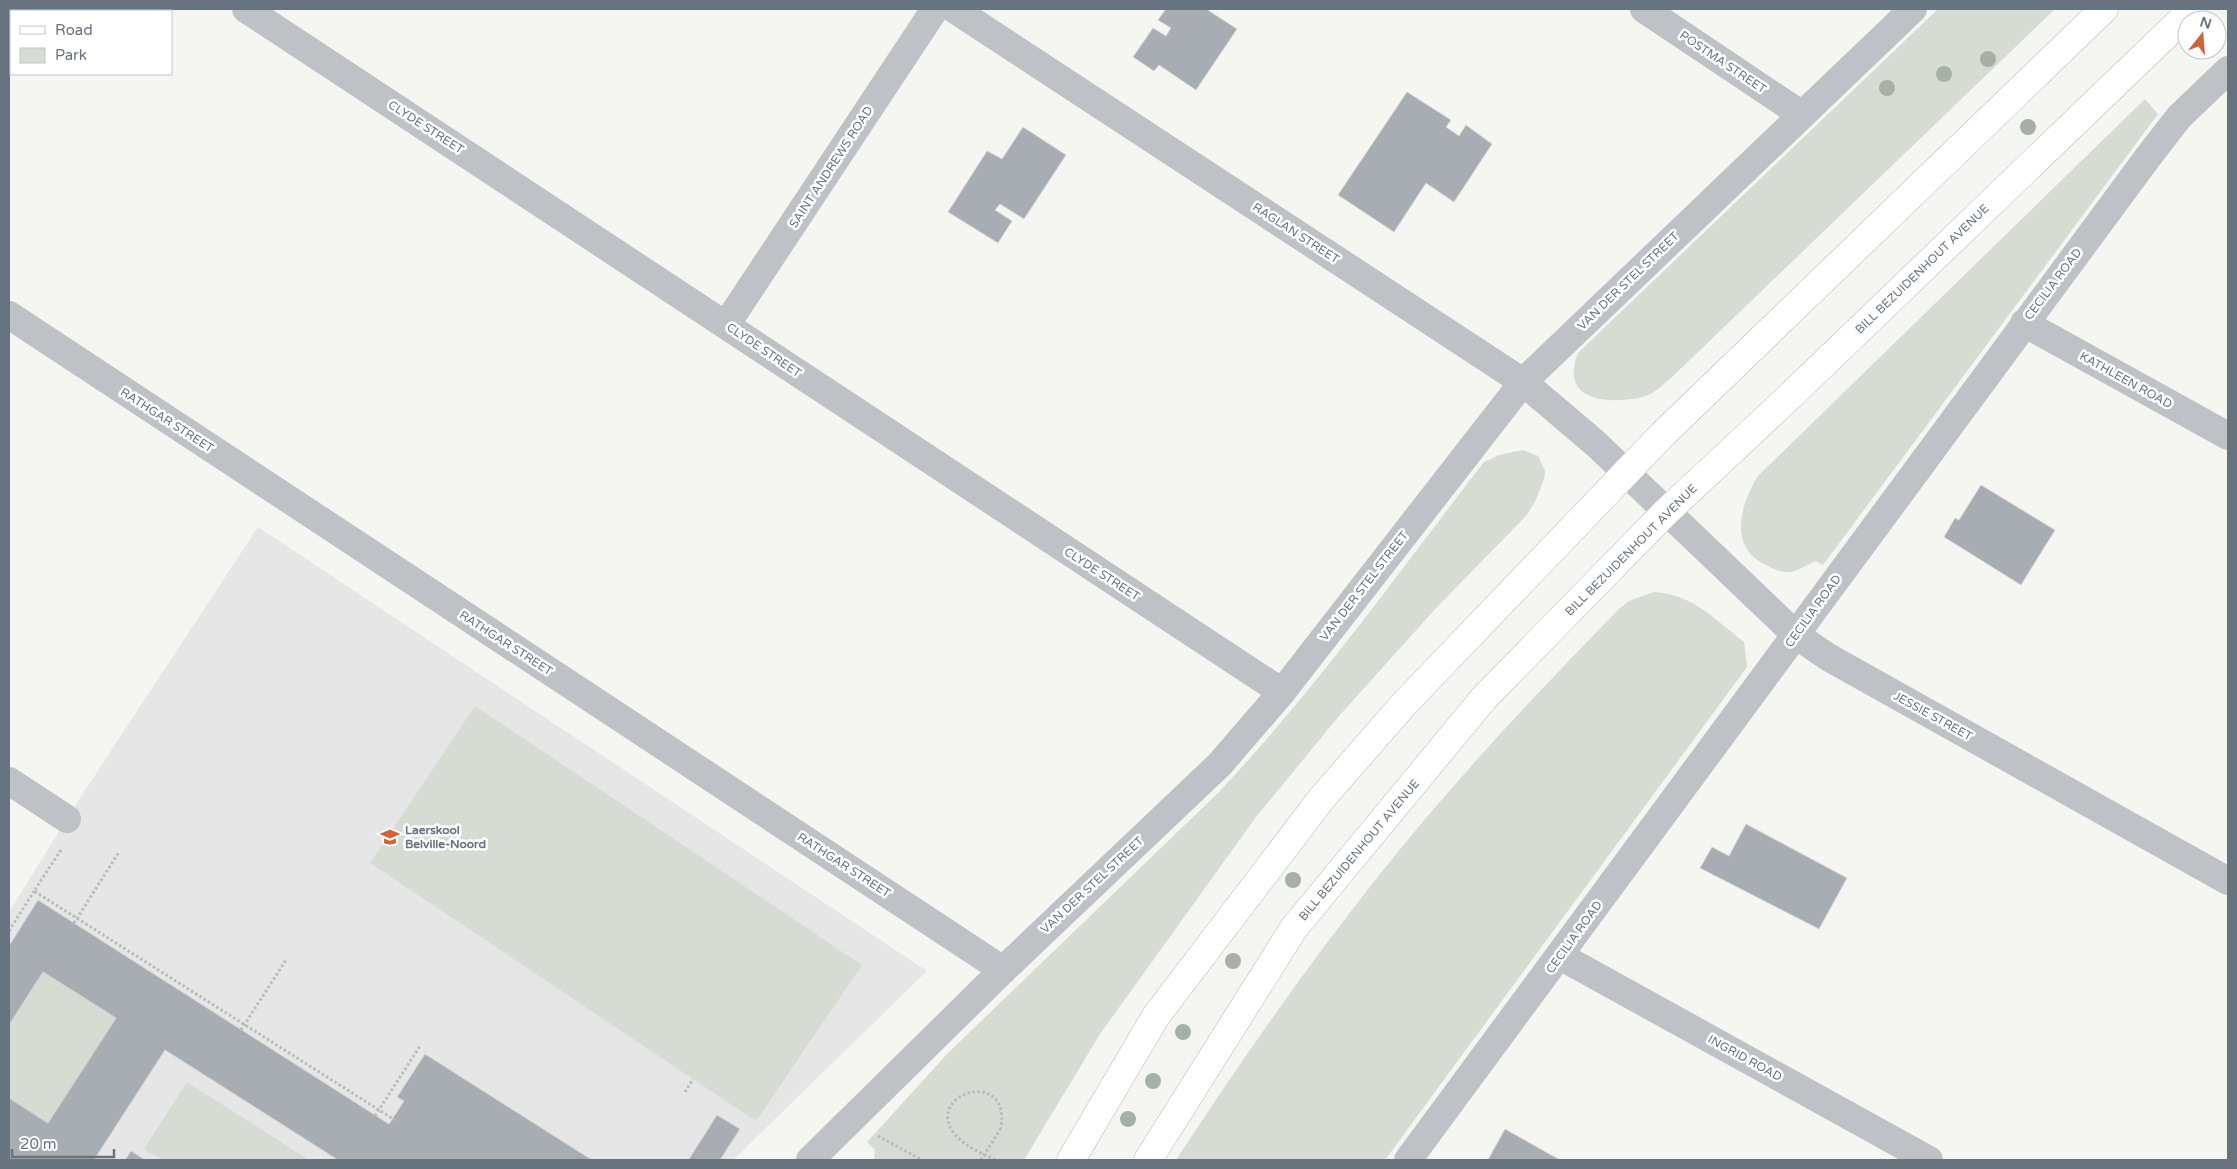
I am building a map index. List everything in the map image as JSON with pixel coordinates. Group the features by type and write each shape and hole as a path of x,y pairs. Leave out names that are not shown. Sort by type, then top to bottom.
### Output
{"main road":[{"path":"1072,1160 1156,1016 1322,798 1404,704 1663,434 2104,9"},
{"name":"BILL BEZUIDENHOUT AVENUE","path":"1148,1160 1294,928 1484,698 1666,512 1793,393 2193,9"}],"street":[{"name":"CLYDE STREET","path":"246,9 1282,692"},
{"name":"SAINT ANDREWS ROAD","path":"726,326 935,9"},
{"name":"RAGLAN STREET","path":"954,9 1522,382 1595,443 1666,512"},
{"name":"POSTMA STREET","path":"1644,9 1802,115"},
{"name":"VAN DER STEL STREET","path":"810,1160 1003,970 1220,764 1282,692 1522,382 1913,9"},
{"name":"CECILIA ROAD","path":"1408,1160 1560,956 2024,323 2179,117 2228,70"},
{"name":"RATHGAR STREET","path":"9,315 1003,970"},
{"name":"KATHLEEN ROAD","path":"2024,323 2228,436"},
{"name":"JESSIE STREET","path":"1666,512 1796,634 1828,657 2228,881"},
{"path":"9,781 66,830"},
{"name":"INGRID ROAD","path":"1560,956 1929,1160"}],"path":[{"path":"9,931 34,891 66,830"},
{"path":"74,923 119,852"},
{"path":"34,891 398,1122"},
{"path":"241,1030 286,960"},
{"path":"375,1116 420,1046"},
{"path":"685,1092 693,1079"},
{"path":"981,1160 1001,1128 1002,1117 1000,1107 994,1098 985,1093 974,1091 963,1093 955,1100 949,1110 948,1121 952,1132 960,1140 996,1160"},
{"path":"871,1132 922,1160"}],"shaded area":[{"name":"Laerskool Belville-Noord","path":"258,527 927,971 733,1160 9,1160 9,912 80,798"}],"green space":[{"path":"1938,9 2055,9 1659,388 1645,396 1621,400 1599,399 1589,396 1582,391 1577,385 1574,376 1574,366 1578,353"},
{"path":"2145,99 2158,114 1823,565 1816,561 1794,571 1784,572 1762,563 1751,555 1745,545 1741,523 1747,499 1757,477"},
{"path":"1523,450 1538,456 1545,471 1544,479 1535,502 1526,516 1437,607 1339,716 1256,817 1100,1034 1024,1160 874,1160 875,1150 867,1142 947,1054 1219,792 1255,753 1323,672 1484,462 1499,455"},
{"path":"1654,592 1668,594 1692,603 1723,625 1744,642 1747,667 1385,1160 1176,1160 1300,979 1408,839 1496,739 1618,610 1629,601"},
{"path":"475,706 862,965 756,1121 370,863"},
{"path":"43,972 116,1018 48,1123 9,1098 9,1025"},
{"path":"187,1082 309,1160 162,1160 144,1149"}],"building":[{"path":"1166,9 1206,9 1237,29 1196,90 1159,65 1154,71 1133,57 1153,28 1166,36 1171,28 1158,20"},
{"path":"1407,92 1451,120 1446,127 1459,136 1466,125 1492,144 1454,202 1426,183 1394,232 1338,195"},
{"path":"1023,127 1066,155 1024,219 1000,204 995,210 1012,221 998,243 948,212 987,151 1002,159"},
{"path":"1981,485 2055,530 2021,585 1944,537 1955,518 1959,520"},
{"path":"1746,824 1847,878 1819,929 1700,868 1712,847 1729,856"},
{"path":"38,900 389,1124 404,1101 397,1097 425,1054 592,1160 338,1160 165,1050 94,1160 9,1160 9,1098 48,1123 116,1018 43,972 9,1025 9,946"},
{"path":"717,1115 740,1129 720,1160 690,1160 689,1159"},
{"path":"1505,1129 1560,1160 1488,1160"},
{"path":"131,1151 145,1160 125,1160"}],"place":[{"name":"Laerskool Belville-Noord","path":"390,837"}]}
